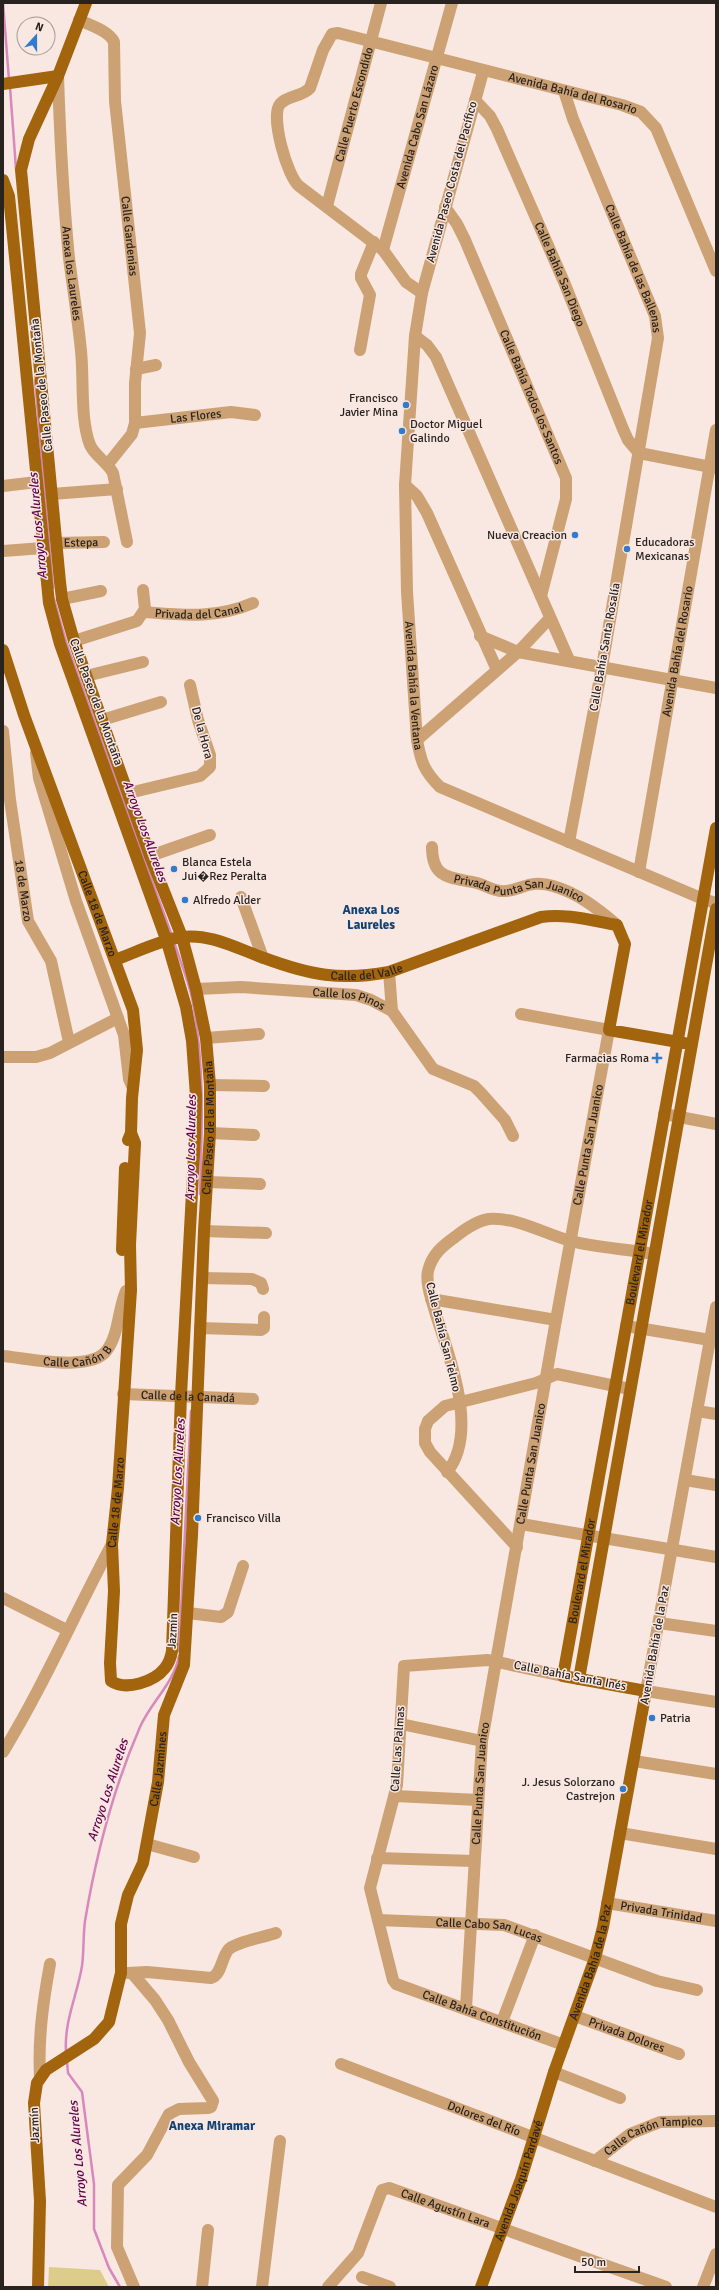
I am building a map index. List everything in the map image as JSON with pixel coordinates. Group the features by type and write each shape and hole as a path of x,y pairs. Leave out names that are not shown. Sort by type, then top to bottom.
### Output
{"main road":[{"name":"Calle Paseo de la Montaña","path":"86,3 58,76 29,139 21,170 62,599 74,641 150,856 174,939 192,1041 196,1096 190,1238 188,1613"},
{"path":"3,84 58,76"},
{"name":"Calle Paseo de la Montaña","path":"3,180 9,196 11,211 49,603 58,637 174,939 196,989 206,1038 210,1085 208,1182 204,1231 200,1328 190,1396"},
{"name":"Calle 18 de Marzo","path":"3,650 35,743 133,1010 137,1050 133,1088 131,1133 127,1143 122,1230 129,1293 118,1488 112,1544"},
{"name":"Boulevard el Mirador","path":"563,1676 716,828"},
{"name":"Boulevard el Mirador","path":"579,1679 716,909"},
{"name":"Calle del Valle","path":"115,960 174,939 214,940 262,958 307,972 330,977 352,977 389,972 541,917 554,915 617,925"},
{"name":"Calle Punta San Juanico","path":"609,1030 625,944 617,925"},
{"path":"609,1030 691,1045"},
{"name":"Jazmín","path":"112,1544 114,1591 110,1675 111,1681 116,1685 129,1686 146,1681 159,1674 169,1662 172,1651 190,1396"},
{"name":"Calle Jazmines","path":"40,2076 60,2060 94,2039 109,2022 126,1973 121,1924 128,1895 143,1863 158,1782 164,1715 184,1665 188,1613"},
{"name":"Calle Bahía Santa Inés","path":"563,1676 646,1691"},
{"name":"Avenida Bahía de la Paz","path":"554,2072 595,1958 607,1903 646,1691"},
{"name":"Avenida Joaquín Pardavé","path":"480,2287 534,2138 554,2072"},
{"name":"Jazmín","path":"38,2287 40,2201 34,2103 36,2088 40,2076"}],"street":[{"name":"Calle Puerto Escondido","path":"326,206 369,42 381,3"},
{"name":"Avenida Cabo San Lázaro","path":"383,250 452,3"},
{"name":"Calle Gardenias","path":"79,20 106,33 114,42 115,102 140,333 136,368 135,423 132,434 108,464"},
{"name":"Avenida Bahía del Rosario","path":"326,206 293,181 281,144 276,116 277,109 281,103 306,93 310,88 323,50 332,34 338,33 483,72 622,105 640,112 649,119 656,128 716,272"},
{"name":"Avenida Paseo Costa del Pacífico","path":"422,293 483,72"},
{"name":"Anexa los Laureles","path":"58,76 61,152 69,258 81,352 86,425 90,445 96,454 108,464"},
{"name":"Calle Bahía de las Ballenas","path":"564,91 576,126 655,316 658,338 656,362 639,453"},
{"name":"Calle Bahía San Diego","path":"475,100 490,116 497,129 564,282 623,429 628,440 639,453"},
{"path":"326,206 383,250 406,282 422,293"},
{"name":"Calle Bahía Todos los Santos","path":"445,207 457,224 465,240 566,478 566,499 541,596"},
{"path":"360,350 370,295 361,278 361,274 374,242"},
{"name":"Avenida Bahía la Ventana","path":"422,293 415,336 406,485 407,592 417,740 420,759 427,774 440,787 703,899 716,903"},
{"path":"415,336 427,346 436,357 569,660"},
{"path":"136,368 156,365"},
{"name":"Las Flores","path":"135,423 231,412 255,415"},
{"name":"Avenida Bahía del Rosario","path":"639,872 672,681 713,468 716,430"},
{"path":"639,453 713,468"},
{"name":"Calle Bahía Santa Rosalía","path":"569,842 602,668 639,453"},
{"path":"108,464 117,489 127,542"},
{"path":"3,486 37,482"},
{"path":"406,485 417,496 427,513 480,636 497,670"},
{"path":"52,494 117,489"},
{"name":"Estepa","path":"57,543 104,542"},
{"path":"3,551 43,548"},
{"path":"74,641 124,627 137,621 144,612 143,590"},
{"path":"62,599 101,591"},
{"name":"Privada del Canal","path":"144,612 207,615 233,612 253,603"},
{"path":"417,740 518,652 550,618"},
{"path":"480,636 518,652 569,660 602,668 716,688"},
{"path":"86,676 143,662"},
{"name":"De la Hora","path":"129,793 200,776 210,767 210,755 198,720 190,686"},
{"path":"102,720 161,702"},
{"name":"18 de Marzo","path":"3,731 28,921 51,960 69,1042"},
{"name":"Calle 18 de Marzo","path":"35,743 39,778 76,900 124,1035 129,1079 133,1088"},
{"path":"150,856 210,835"},
{"name":"Privada Punta San Juanico","path":"432,847 432,858 435,867 449,879 477,883 499,891 510,890 528,884 554,886 587,901 617,925"},
{"path":"241,897 262,958"},
{"path":"389,972 392,1011"},
{"name":"Calle los Pinos","path":"196,989 241,987 356,996 371,1000 392,1011 433,1069 474,1086 505,1120 513,1136"},
{"path":"521,1014 609,1030"},
{"path":"3,1057 36,1057 50,1053 118,1018"},
{"name":"Calle Punta San Juanico","path":"466,2008 482,1741 495,1660 517,1547 556,1320 609,1030"},
{"path":"206,1038 259,1034"},
{"path":"210,1085 264,1086"},
{"path":"664,1114 716,1124"},
{"path":"210,1133 254,1135"},
{"path":"208,1182 260,1184"},
{"name":"Calle Bahía San Telmo","path":"447,1472 454,1464 458,1453 462,1421 449,1356 431,1299 427,1273 432,1257 440,1248 478,1222 490,1219 513,1222 571,1241 654,1254"},
{"path":"204,1231 266,1233"},
{"path":"202,1278 260,1285"},
{"name":"Calle Cañón B","path":"3,1356 76,1363 96,1359 107,1350 111,1342 120,1304 129,1293"},
{"path":"431,1299 556,1320"},
{"name":"Avenida Bahía de la Paz","path":"646,1691 697,1410 713,1341 716,1307"},
{"path":"200,1328 261,1330 264,1328 264,1317"},
{"path":"626,1326 713,1341"},
{"path":"517,1547 430,1452 424,1435 428,1421 445,1406 536,1383 546,1377 557,1374 630,1389"},
{"name":"Calle de la Canadá","path":"123,1394 253,1399"},
{"path":"697,1410 716,1414"},
{"path":"685,1480 716,1486"},
{"path":"521,1524 716,1557"},
{"name":"Calle 18 de Marzo","path":"3,1752 46,1675 67,1630 112,1544"},
{"path":"188,1613 221,1617 228,1612 243,1566"},
{"path":"3,1598 67,1630"},
{"path":"659,1623 716,1631"},
{"name":"Calle Bahía Santa Inés","path":"495,1660 563,1676"},
{"name":"Calle Las Palmas","path":"400,1986 393,1980 370,1888 395,1796 404,1666 495,1660"},
{"name":"Calle Bahía Santa Inés","path":"646,1691 716,1702"},
{"path":"401,1724 482,1741"},
{"path":"634,1761 716,1774"},
{"path":"395,1796 478,1800"},
{"path":"620,1833 716,1849"},
{"path":"147,1844 194,1857"},
{"path":"377,1858 474,1861"},
{"name":"Privada Trinidad","path":"607,1903 716,1921"},
{"name":"Calle Cabo San Lucas","path":"378,1920 472,1922 504,1925 535,1935 657,1981 697,1990"},
{"path":"126,1973 211,1978 217,1975 225,1953 231,1947 276,1933"},
{"path":"502,2022 535,1935"},
{"name":"Jazmín","path":"40,2076 39,2046 42,2008 50,1964"},
{"path":"126,1973 155,2000 168,2020 189,2062 210,2095 213,2104 208,2108 179,2109 169,2114 146,2155 118,2185 115,2238 118,2252 134,2287"},
{"name":"Calle Bahía Constitución","path":"400,1986 466,2008 564,2045"},
{"name":"Privada Dolores","path":"575,2016 679,2054"},
{"name":"Dolores del Río","path":"341,2064 716,2207"},
{"path":"554,2072 620,2098"},
{"name":"Calle Cañón Tampico","path":"595,2161 630,2134 648,2125 660,2122 716,2121"},
{"path":"262,2287 280,2141"},
{"name":"Calle Agustín Lara","path":"328,2287 358,2253 382,2190 389,2188 503,2227 666,2287"},
{"path":"202,2287 208,2230"},
{"path":"704,2287 716,2254"},
{"path":"362,2277 390,2287"}],"shaded area":[{"path":"49,2267 100,2270 109,2287 48,2287"}],"waterway":[{"name":"Arroyo Los Alureles","path":"3,3 9,80"},
{"name":"Arroyo Los Alureles","path":"10,87 16,169"},
{"name":"Arroyo Los Alureles","path":"35,380 53,588"},
{"name":"Arroyo Los Alureles","path":"54,599 67,645 172,936"},
{"name":"Arroyo Los Alureles","path":"174,942 192,998 199,1047 202,1096 200,1194"},
{"name":"Arroyo Los Alureles","path":"179,1651 191,1411"},
{"name":"Arroyo Los Alureles","path":"66,2052 69,2019 82,1966 85,1921 89,1896 106,1822 130,1750 140,1727 172,1675 179,1656"},
{"name":"Arroyo Los Alureles","path":"67,2061 68,2073 82,2092 94,2184 94,2229 109,2268 120,2287"}],"place":[{"name":"Francisco Javier Mina","path":"406,405"},
{"name":"Doctor Miguel Galindo","path":"402,431"},
{"name":"Nueva Creacion","path":"575,535"},
{"name":"Educadoras Mexicanas","path":"627,549"},
{"name":"Blanca Estela Jui�Rez Peralta","path":"174,869"},
{"name":"Alfredo Alder","path":"185,900"},
{"name":"Farmacias Roma","path":"657,1058"},
{"name":"Francisco Villa","path":"198,1518"},
{"name":"Patria","path":"652,1718"},
{"name":"J. Jesus Solorzano Castrejon","path":"623,1789"}],"district":[{"name":"Anexa Los Laureles","path":"371,918"},
{"name":"Anexa Miramar","path":"212,2126"}]}
